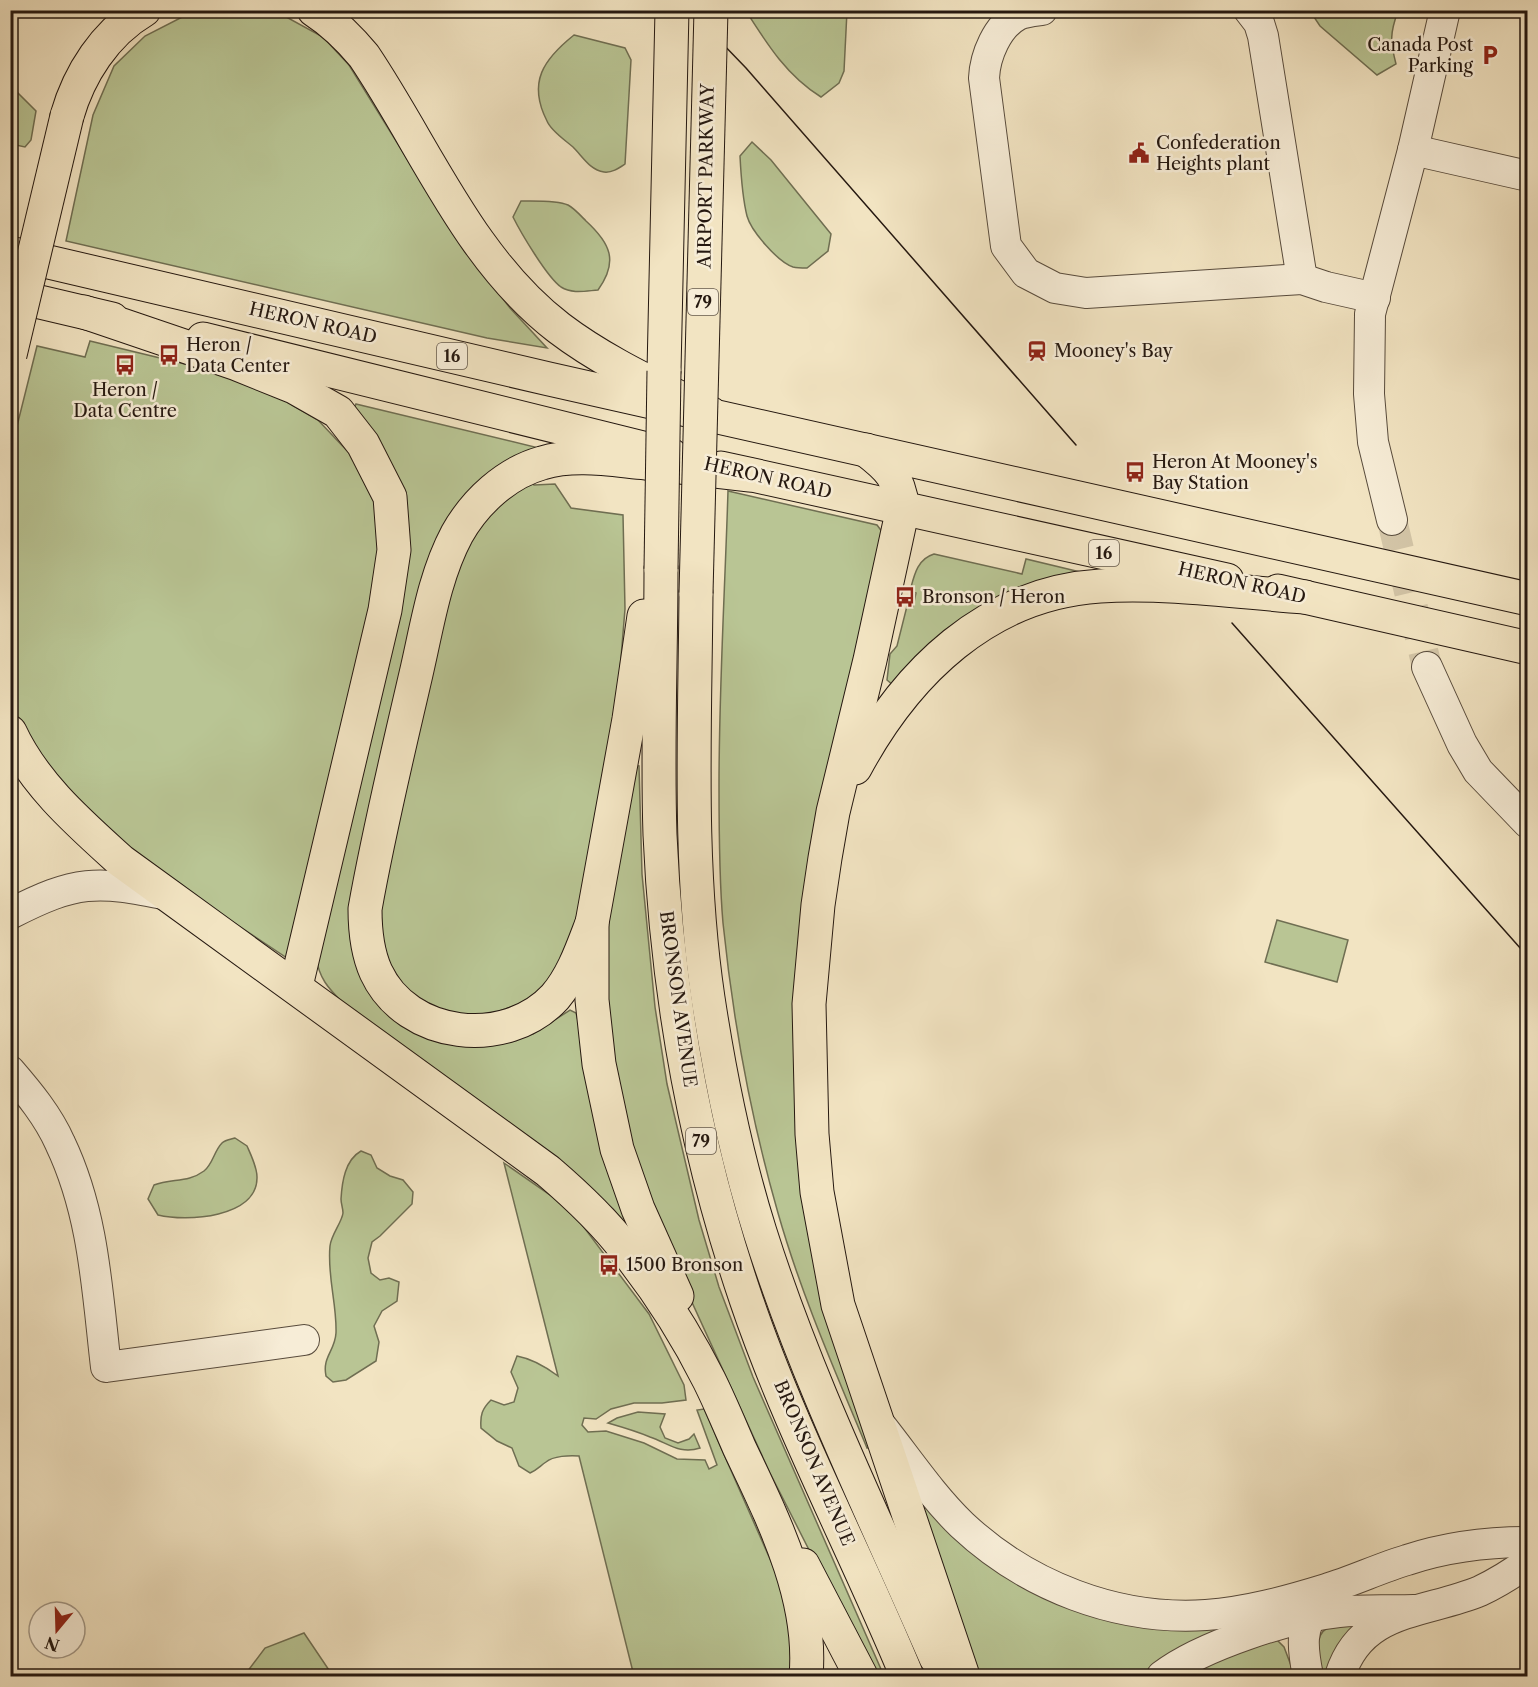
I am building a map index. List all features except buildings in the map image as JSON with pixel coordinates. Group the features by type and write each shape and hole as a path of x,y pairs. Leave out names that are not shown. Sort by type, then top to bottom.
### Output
{"main road":[{"path":"10,355 74,91 101,48 117,31 144,10"},
{"path":"314,10 348,37 364,56 468,227 512,284 558,328 580,343 630,372 710,413"},
{"name":"AIRPORT PARKWAY","path":"661,569 672,10"},
{"name":"AIRPORT PARKWAY","path":"696,592 711,10"},
{"name":"HERON ROAD","path":"10,253 549,379 710,413 1527,599"},
{"name":"HERON ROAD","path":"10,296 295,362 750,475 1527,648"},
{"path":"10,312 84,312 237,364 294,387 338,412 363,444 390,497 394,550 385,610 296,986"},
{"path":"866,450 885,464 894,475 900,487 903,508 870,660 833,812 818,905 810,993 812,1134 817,1192 838,1305 963,1677"},
{"path":"592,923 576,964 555,997 541,1009 525,1018 489,1030 458,1030 428,1022 411,1013 397,1000 376,973 365,932 365,909 392,776 441,572 458,533 481,502 525,468 544,462 565,459 609,459 750,475"},
{"path":"661,569 646,605 629,719 592,923 591,971 599,1064 617,1149 638,1209 680,1304 708,1377 762,1496 792,1572 800,1602 807,1652 806,1677"},
{"name":"BRONSON AVENUE","path":"661,569 660,832 663,886 679,1033 700,1138 731,1251 764,1347 784,1398 907,1677"},
{"path":"833,812 870,739 914,681 955,642 1002,614 1053,594 1099,586 1150,585 1305,597"},
{"name":"BRONSON AVENUE","path":"696,592 695,862 708,999 727,1104 760,1231 794,1327 836,1432 944,1677"},
{"path":"10,732 46,788 67,811 121,861 296,986 548,1172 574,1194 600,1219 641,1270 708,1377"},
{"path":"762,1496 800,1560 861,1677"}],"street":[{"path":"1042,10 1018,15 1008,24 993,44 984,78 1006,246 1026,273 1055,288 1086,293 1302,279 1375,298"},
{"path":"1249,10 1263,36 1302,279"},
{"path":"1392,520 1373,442 1369,394 1370,314 1413,150 1445,10"},
{"path":"1413,150 1527,176"},
{"path":"1427,667 1462,744 1478,771 1527,823"},
{"path":"1462,744 1503,777 1527,791"},
{"path":"10,914 42,898 84,885 124,886 168,895"},
{"path":"10,1071 45,1115 59,1141 80,1195 92,1245 106,1367 304,1340"},
{"path":"877,1421 941,1503 984,1544 1030,1575 1077,1596 1126,1610 1179,1615 1232,1612 1328,1589 1407,1560 1437,1552 1468,1545 1527,1542"},
{"path":"1340,1677 1349,1653 1360,1639 1386,1621 1413,1610 1479,1591 1527,1562"},
{"path":"1308,1677 1303,1640 1308,1618 1328,1589"},
{"path":"1162,1677 1169,1670 1206,1651 1258,1631 1338,1612 1413,1610"}],"green space":[{"path":"212,10 260,10 279,13 323,37 349,65 458,241 510,308 547,348 487,338 66,241 93,115 114,66 145,36 190,13"},
{"path":"746,11 847,11 844,71 839,83 821,97 809,89 779,58"},
{"path":"1310,11 1398,11 1392,37 1396,64 1377,75 1320,26"},
{"path":"574,35 625,48 631,60 625,164 610,172 595,169 558,135 547,121 541,107 539,83 542,72 554,53"},
{"path":"11,73 15,90 36,111 31,140 25,147 11,144"},
{"path":"752,142 771,160 831,234 828,251 807,268 793,267 773,253 759,237 747,216 740,156"},
{"path":"521,201 568,205 601,237 609,253 610,261 598,290 570,291 555,282 513,217"},
{"path":"90,341 230,375 287,394 292,405 318,420 351,455 379,510 379,583 293,962 132,855 94,822 26,740 11,707 11,450 37,346 85,357"},
{"path":"356,404 543,449 464,502 363,972 496,1044 533,1034 570,1010 576,1013 633,1232 613,1209 571,1174 343,1003 319,971 316,957 401,589 354,409"},
{"path":"531,481 534,485 555,484 571,508 623,515 625,609 620,670 604,778 579,917 563,967 539,997 477,1019 431,1008 404,987 382,950 378,888 457,566 477,522"},
{"path":"728,491 877,525 883,533 795,982 875,1446 867,1448 808,1303 778,1213 751,1106 732,996 722,906 719,820 720,712"},
{"path":"934,554 1022,574 1026,559 1097,576 893,685 887,680 890,654 897,646 907,606 913,607 916,593 910,591 913,580 920,564 928,556"},
{"path":"631,765 639,766 642,874 655,1007 667,1084 699,1220 719,1287 753,1377 884,1676 873,1676 770,1473 645,1195 611,1068 605,941"},
{"path":"1277,920 1348,940 1337,982 1265,962"},
{"path":"235,1138 247,1146 257,1173 254,1191 246,1201 233,1209 202,1217 158,1215 148,1199 154,1185 198,1175 207,1168 222,1143"},
{"path":"361,1151 371,1155 377,1168 390,1176 403,1180 413,1192 412,1204 372,1242 368,1258 371,1273 380,1280 389,1278 399,1282 397,1301 382,1311 374,1326 379,1342 376,1361 346,1380 333,1382 326,1376 325,1369 336,1333 330,1246 343,1213 341,1199 345,1172 351,1160"},
{"path":"504,1163 583,1218 583,1226 649,1314 684,1385 686,1400 634,1403 611,1409 596,1419 584,1418 582,1425 588,1432 606,1431 644,1443 677,1459 705,1460 709,1469 717,1465 697,1410 704,1409 788,1600 794,1676 634,1676 579,1456 553,1458 530,1473 519,1466 512,1448 497,1441 481,1428 482,1412 491,1400 504,1405 514,1402 518,1388 511,1372 517,1356 539,1364 558,1376"},
{"path":"638,1412 665,1414 660,1427 665,1438 678,1443 689,1439 694,1434 700,1448 680,1449 608,1423"},
{"path":"916,1488 1044,1591 1257,1616 1147,1676 976,1676"},
{"path":"1360,1621 1331,1676 1320,1676 1318,1644 1322,1633 1334,1626"},
{"path":"304,1633 333,1676 244,1676 265,1648"},
{"path":"1277,1640 1284,1647 1295,1676 1228,1676 1218,1672 1200,1671 1199,1665"}],"tunnel":[{"path":"1392,520 1427,667"}],"tram line":[{"path":"690,10 746,68 1076,445"},
{"path":"1232,623 1528,957"}],"place":[{"name":"Canada Post Parking","path":"1490,55"},
{"name":"Confederation Heights plant","path":"1139,153"},
{"name":"Mooney's Bay","path":"1037,351"},
{"name":"Heron / Data Center","path":"169,355"},
{"name":"Heron / Data Centre","path":"125,365"},
{"name":"Heron At Mooney's Bay Station","path":"1135,472"},
{"name":"Bronson / Heron","path":"905,597"},
{"name":"1500 Bronson","path":"609,1265"}]}
